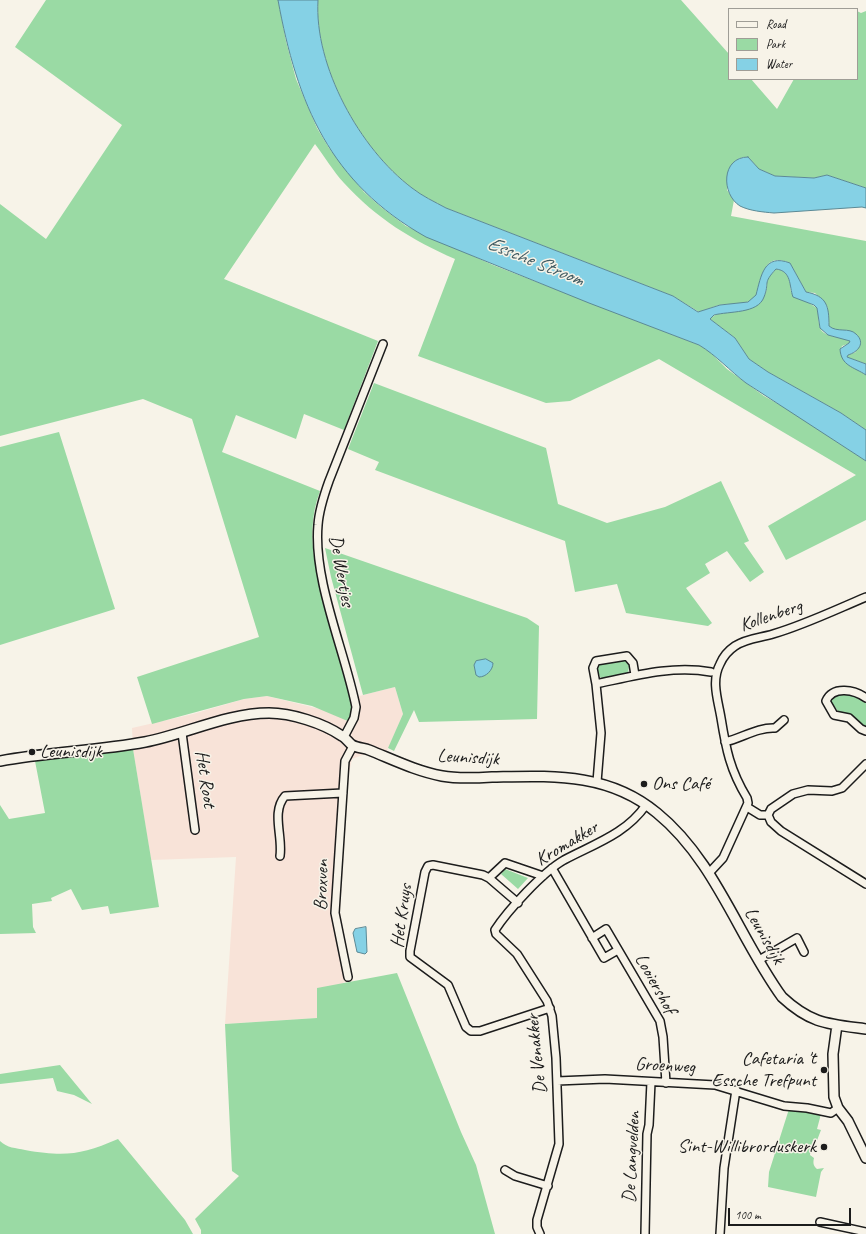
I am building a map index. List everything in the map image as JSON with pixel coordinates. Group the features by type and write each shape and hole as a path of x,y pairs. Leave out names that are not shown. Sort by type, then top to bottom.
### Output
{"street":[{"name":"De Wertjes","path":"344,737 354,718 356,707 321,569 317,542 318,524 329,481 384,344"},
{"name":"Kollenberg","path":"747,807 747,798 732,770 725,742 716,680 720,664 726,654 735,646 748,640 773,634 866,597"},
{"path":"597,782 601,733 593,668 596,661 627,656 633,663 635,675"},
{"path":"596,684 635,675 676,669 711,672"},
{"path":"866,698 856,692 837,691 828,696 826,701 834,715 849,718 861,729 866,731"},
{"name":"Leunisdijk","path":"0,761 126,745 182,733 231,718 266,713 293,716 344,737 353,746 369,750 415,770 445,777 551,776 597,782 618,790 646,805 673,828 708,873 782,997 794,1008 816,1021 866,1029"},
{"path":"725,742 742,738 766,728 775,728 784,720"},
{"name":"Het Root","path":"182,733 195,830"},
{"name":"Broxven","path":"348,976 335,914 345,761 353,746"},
{"path":"866,764 842,788 832,791 808,790 793,794 771,809 768,815 771,822 798,843 866,884"},
{"path":"280,856 279,802 285,796 343,793"},
{"name":"Kromakker","path":"496,934 495,930 499,924 552,868 621,831 638,816 646,805"},
{"path":"708,873 723,858 747,807 760,815 768,815"},
{"path":"518,903 489,878 505,863 543,876"},
{"name":"Het Kruys","path":"489,878 483,875 433,865 428,866 423,879 410,957 448,985 466,1027 471,1031 480,1032 550,1008"},
{"name":"Looiershof","path":"552,868 604,958 618,950"},
{"name":"Looiershof","path":"592,938 606,929 660,1021 663,1037 666,1083"},
{"name":"De Venakker","path":"496,934 517,954 550,1008 554,1030 560,1144 537,1220 537,1227 540,1234"},
{"path":"759,960 797,938 804,952"},
{"path":"837,1025 833,1054 834,1097 838,1108 848,1121 866,1158"},
{"name":"Groenweg","path":"557,1081 604,1079 715,1085 736,1090 784,1106 807,1108 831,1113 838,1108"},
{"name":"De Langvelden","path":"645,1234 647,1134 651,1082"},
{"path":"720,1234 724,1168 736,1090"},
{"path":"505,1170 515,1176 548,1186"},
{"path":"820,1222 866,1232"}],"shaded area":[{"path":"395,687 403,714 384,758 368,753 352,759 349,773 340,912 353,981 344,982 317,1018 225,1024 236,857 151,860 133,749 132,728 193,714 244,699 267,696 328,711 351,698"}],"green space":[{"path":"46,0 278,0 286,41 296,79 317,128 329,148 364,192 406,226 493,265 699,345 709,351 727,369 764,396 789,410 866,461 866,520 786,560 768,526 856,475 659,359 570,401 546,403 418,356 455,259 424,244 382,218 356,196 340,178 315,144 224,279 378,341 344,430 304,414 296,439 236,415 222,452 320,491 313,518 312,536 315,563 353,708 350,722 312,706 267,696 244,699 152,724 137,677 259,637 192,419 143,399 0,436 0,204 46,239 122,125 15,47"},
{"path":"318,0 681,0 728,53 728,80 752,80 777,109 793,80 858,80 858,12 861,13 866,11 866,188 827,175 814,178 775,176 759,169 748,157 741,158 733,163 729,173 727,190 734,200 731,216 866,241 866,364 847,357 848,355 856,352 848,331 833,330 829,326 827,306 815,293 806,292 790,263 780,260 773,261 768,265 758,291 752,300 743,303 719,305 699,312 673,296 446,208 420,194 393,171 358,129 332,78 324,52 319,25"},
{"path":"776,269 784,272 788,277 791,292 817,308 819,326 822,331 826,334 850,341 850,343 842,346 840,351 866,375 866,430 841,413 768,372 749,359 735,338 710,319 717,314 741,310 766,293 767,279"},
{"path":"374,383 546,448 558,504 607,523 665,507 721,481 749,541 744,543 764,572 750,582 727,551 705,564 710,573 686,588 712,623 708,626 626,613 617,584 575,592 565,541 375,470 379,462 348,449"},
{"path":"59,432 115,609 0,645 0,447"},
{"path":"325,548 527,618 539,626 537,719 419,722 414,710 394,751 388,748 403,714 395,687 363,695 331,577"},
{"path":"621,659 626,660 629,666 628,673 604,679 600,677 597,669 599,665"},
{"path":"848,693 866,702 866,728 831,705 830,699 836,695"},
{"path":"133,749 159,907 110,914 108,906 82,910 71,889 51,898 52,901 32,904 33,927 36,933 0,934 0,805 9,819 45,813 35,761"},
{"path":"505,869 528,878 518,889 501,874"},
{"path":"397,973 461,1132 476,1165 495,1234 201,1234 201,1230 195,1219 239,1176 232,1171 225,1024 317,1018 317,988"},
{"path":"60,1065 92,1104 74,1095 57,1091 53,1078 0,1084 0,1074"},
{"path":"789,1109 821,1114 817,1129 821,1130 816,1143 814,1142 811,1148 810,1155 814,1158 813,1161 817,1169 824,1168 821,1172 816,1197 768,1187 769,1172"},
{"path":"118,1139 185,1220 193,1234 0,1234 0,1141 15,1148 62,1154 83,1151"}],"water":[{"name":"Essche Stroom","path":"278,0 318,0 319,25 324,52 332,78 358,129 393,171 416,191 446,208 673,296 698,312 720,305 748,302 756,295 762,274 769,264 774,261 790,263 806,292 823,299 827,308 829,326 836,329 853,332 859,337 860,347 847,357 866,364 866,375 846,363 841,355 840,349 850,341 828,335 820,328 817,308 814,305 793,297 789,280 785,273 781,270 776,269 769,278 764,297 756,306 742,311 714,315 710,319 735,338 749,359 768,372 841,413 866,430 866,461 746,383 711,353 699,345 589,303 426,237 393,216 365,192 342,166 323,137 308,106 296,73 286,38"},
{"path":"748,157 759,169 775,176 814,178 827,175 866,188 866,208 862,207 774,213 744,208 734,200 729,193 727,177 729,169 733,163 739,159"},
{"path":"486,659 493,663 492,668 487,674 479,677 476,675 474,665 476,661"},
{"path":"366,927 367,952 365,954 357,952 353,933 355,929"}],"place":[{"name":"Leunisdijk","path":"32,752"},
{"name":"Ons Café","path":"644,784"},
{"name":"Cafetaria 't Essche Trefpunt","path":"824,1070"},
{"name":"Sint-Willibrorduskerk","path":"824,1147"}]}
